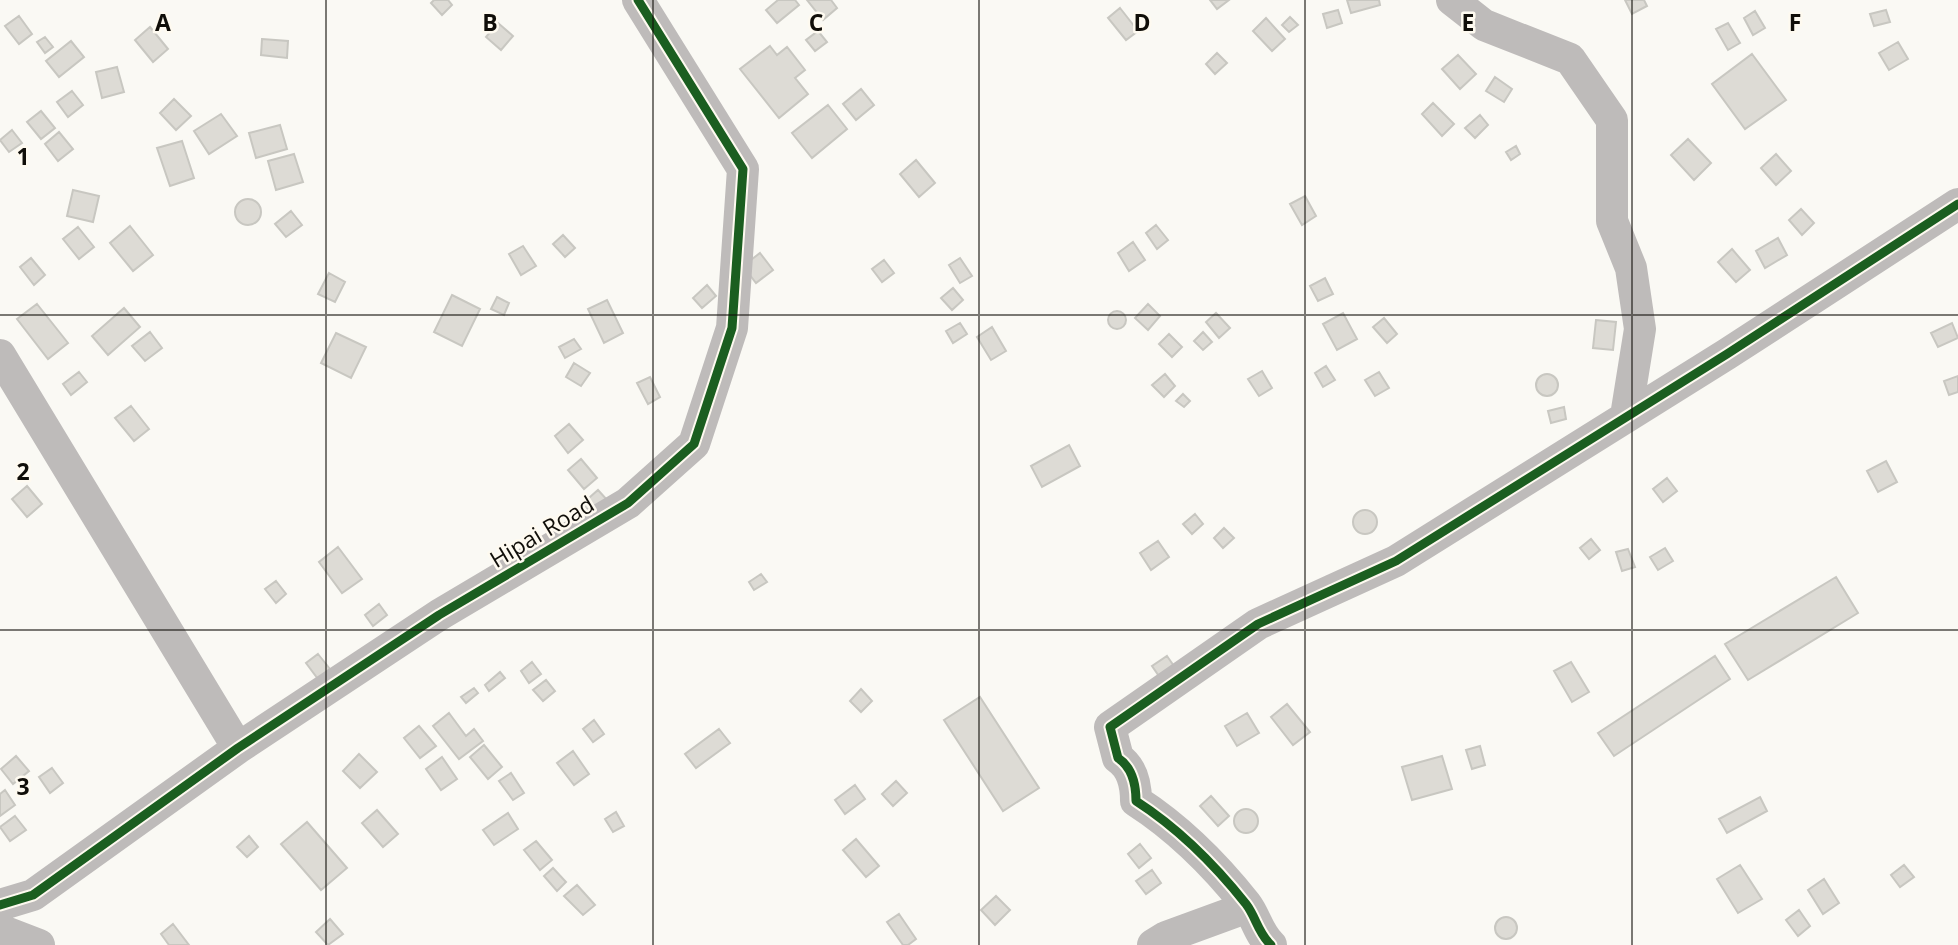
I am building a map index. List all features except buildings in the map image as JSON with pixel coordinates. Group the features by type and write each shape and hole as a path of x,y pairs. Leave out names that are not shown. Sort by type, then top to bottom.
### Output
{"street":[{"name":"Hipai Road","path":"0,905 33,895 237,748 439,615 628,503 694,444 732,328 743,169 638,0"},
{"path":"1452,0 1484,25 1570,59 1612,120 1612,221 1630,268 1640,329 1626,416"},
{"path":"1271,945 1263,938 1248,907 1216,869 1156,814 1136,801 1136,783 1125,763 1118,758 1110,727 1258,624 1396,561 1958,204"},
{"path":"0,355 237,748"},
{"path":"1153,945 1166,937 1248,907"},
{"path":"0,930 39,945"}],"cycle path":[{"path":"0,905 33,895 238,748 439,615 628,503 694,444 732,328 743,169 638,0"},
{"path":"1271,945 1246,904 1222,875 1181,835 1136,801 1133,777 1118,758 1110,727 1258,624 1396,561 1727,354 1958,204"}]}
